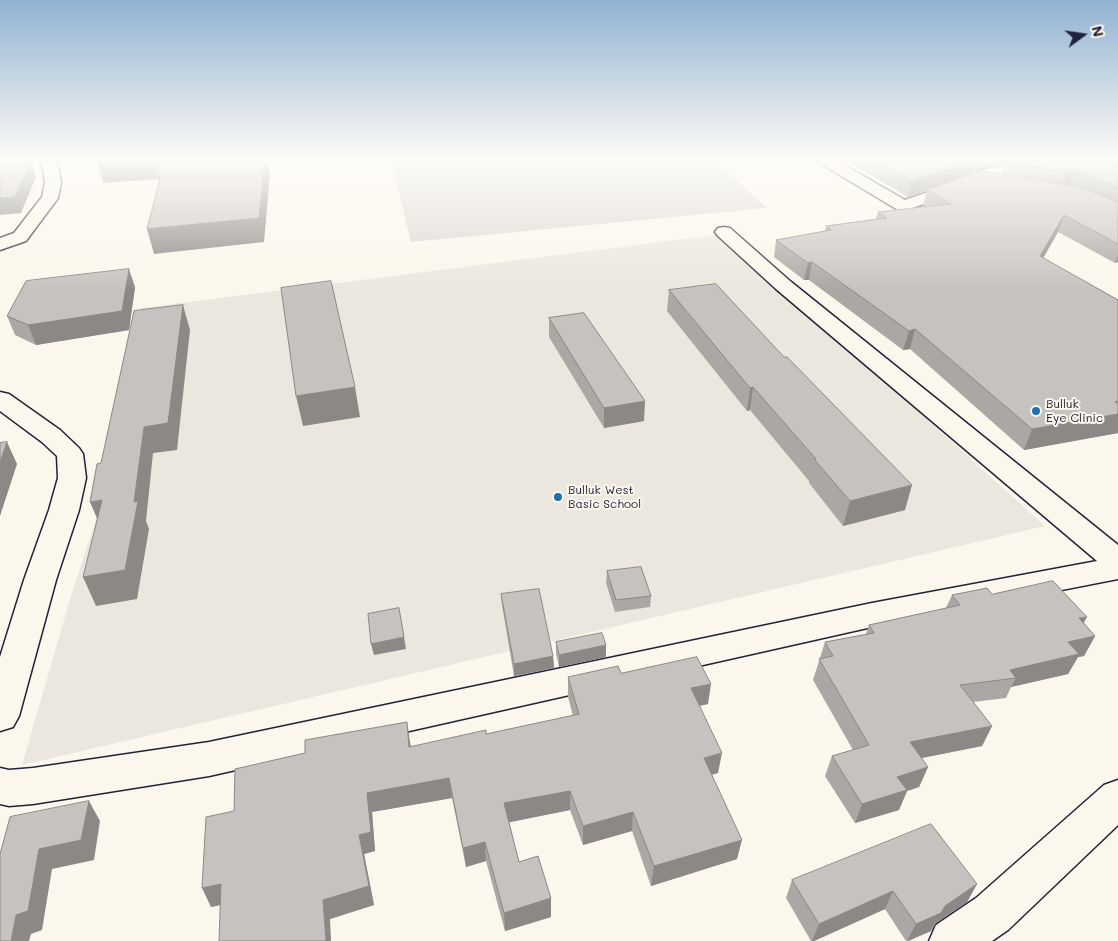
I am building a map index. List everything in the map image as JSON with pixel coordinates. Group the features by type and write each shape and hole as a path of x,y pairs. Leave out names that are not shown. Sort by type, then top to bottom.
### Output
{"street":[{"path":"0,244 20,237 46,203"},
{"path":"899,203 904,206 913,203"},
{"path":"724,232 783,285 1118,562"},
{"path":"0,399 51,436 70,454 72,478 64,510 40,580 0,716"},
{"path":"0,786 8,788 33,786 209,759 872,615 1118,568"},
{"path":"952,941 992,914 1118,798"}],"shaded area":[{"path":"401,203 761,203 767,208 411,242"},
{"name":"Bulluk West Basic School","path":"722,234 1045,526 22,765 71,596 113,468 142,308"}],"building":[{"path":"154,203 261,203 259,218 147,229"},
{"path":"949,203 1118,203 1118,244 1064,215 1040,256 1118,300 1118,401 1115,402 1118,404 1118,414 1032,429 915,329 909,331 812,262 808,263 776,240 831,230 826,226 887,218 878,212 951,204"},
{"path":"129,269 122,311 28,325 7,316 26,281"},
{"path":"331,281 355,387 296,396 281,288"},
{"path":"716,284 784,357 787,357 912,485 850,501 753,387 750,388 669,290"},
{"path":"183,305 168,423 144,427 134,502 138,501 125,570 83,577 102,500 90,502 97,464 101,463 134,311"},
{"path":"584,313 645,401 604,408 549,318"},
{"path":"7,442 0,462 0,443"},
{"path":"641,567 651,596 616,600 607,571"},
{"path":"1053,581 1087,617 1079,618 1095,636 1068,642 1079,654 1010,670 1016,678 960,685 992,726 910,742 928,767 897,777 907,790 862,804 832,756 869,745 819,659 833,656 825,642 874,633 869,625 960,605 952,595 987,588 992,594"},
{"path":"539,589 553,656 514,664 501,594"},
{"path":"399,608 404,637 371,644 368,614"},
{"path":"602,633 606,645 559,655 556,642"},
{"path":"697,657 711,684 691,688 722,753 704,758 742,840 654,866 633,812 583,826 570,791 504,803 519,862 538,856 551,898 504,913 485,842 463,848 449,778 367,793 371,832 359,835 369,886 323,900 326,941 219,941 221,884 202,888 206,817 234,811 235,769 305,753 305,740 407,722 409,747 486,730 486,734 579,714 568,677 618,666 621,673"},
{"path":"89,801 81,840 39,849 28,911 16,915 11,941 0,941 0,854 10,817"},
{"path":"931,824 977,884 945,906 941,913 916,924 893,891 819,924 792,880"}],"place":[{"name":"Bulluk Eye Clinic","path":"1036,411"},
{"name":"Bulluk West Basic School","path":"558,497"}]}
